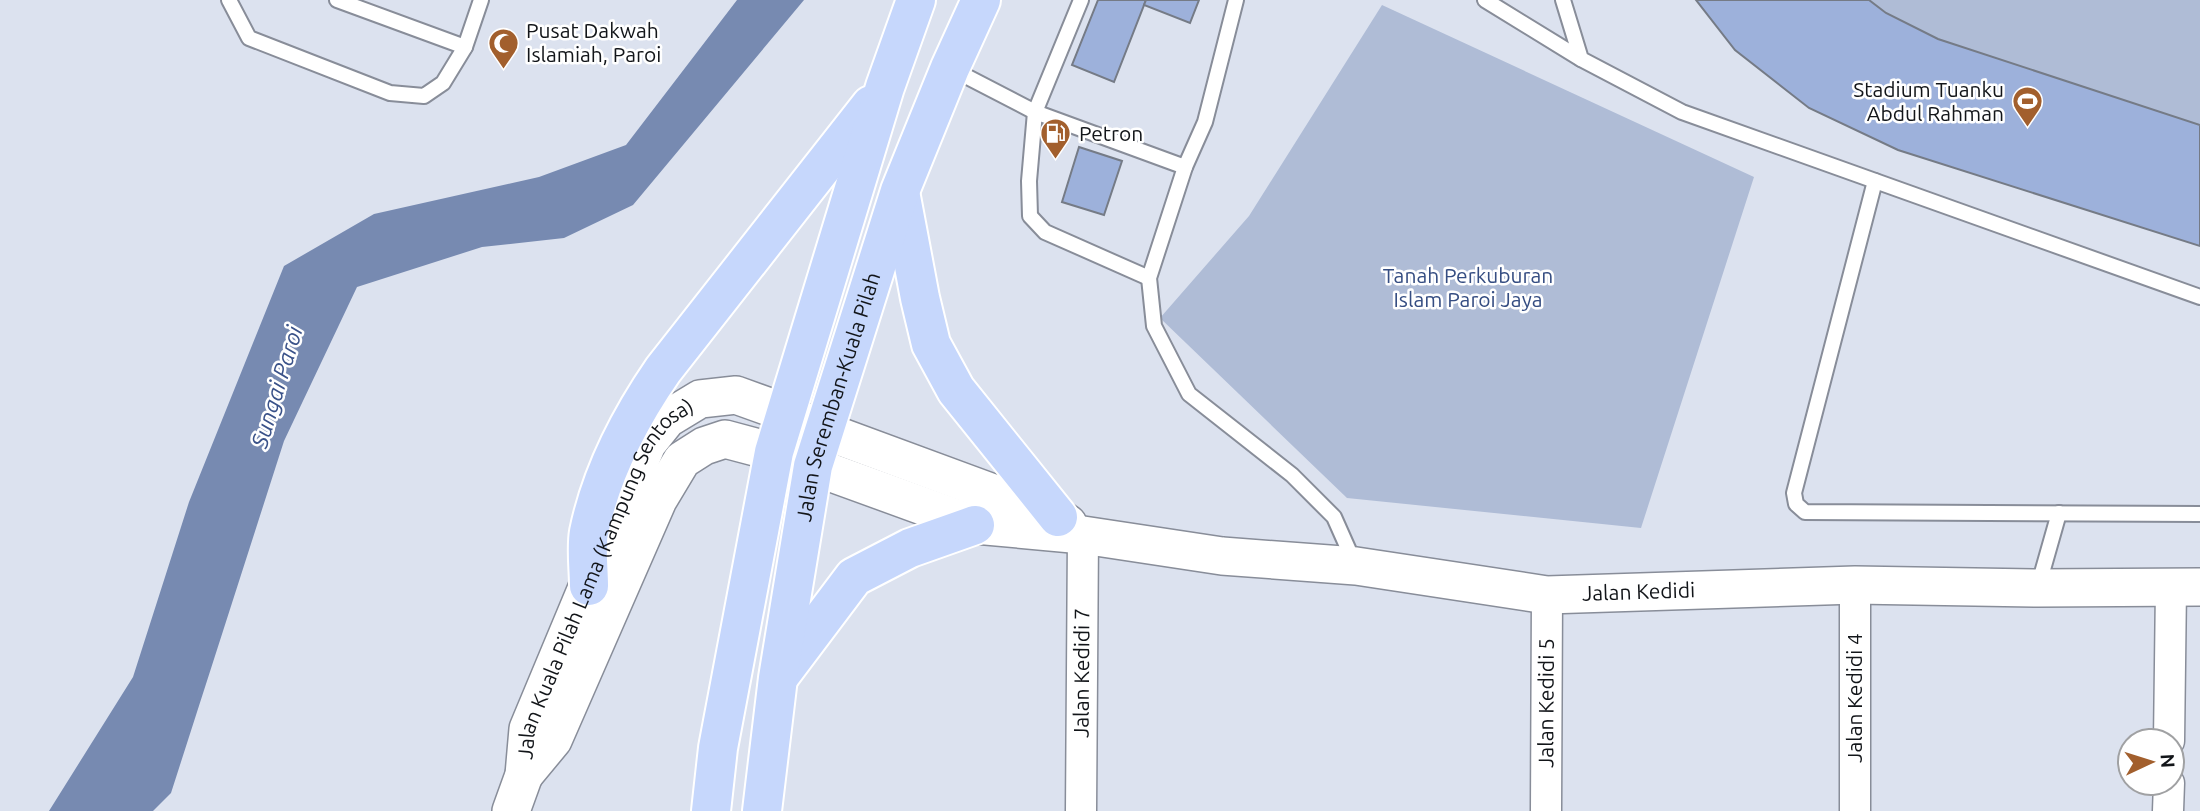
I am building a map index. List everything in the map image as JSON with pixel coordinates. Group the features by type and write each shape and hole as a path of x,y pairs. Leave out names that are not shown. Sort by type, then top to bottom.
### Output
{"highway":[{"name":"Jalan Seremban-Kuala Pilah","path":"711,811 718,748 774,452 885,87 916,0"},
{"name":"Jalan Seremban-Kuala Pilah","path":"762,811 778,678 819,449 900,191 981,0"},
{"path":"589,586 589,533 606,478 641,402 670,360 885,87"},
{"path":"900,191 920,298 932,344 956,390 1070,526"},
{"path":"778,678 854,577 910,548 975,525"}],"street":[{"name":"Jalan Kuala Pilah Lama (Kampung Sentosa)","path":"511,811 524,775 528,729 647,444 667,419 700,399 736,395 786,413 819,449"},
{"name":"Jalan Kuala Pilah Lama (Kampung Sentosa)","path":"524,775 553,740 658,500 682,460 704,446 725,439 774,452 819,449"},
{"path":"819,449 975,525 1070,526"},
{"path":"819,449 1070,526"},
{"name":"Jalan Kedidi","path":"1070,526 1222,556 1356,566 1547,595 1855,585 2185,587"},
{"name":"Jalan Kedidi 7","path":"1070,526 1081,811"},
{"name":"Jalan Kedidi 4","path":"1855,585 1855,811"},
{"path":"2170,727 2185,587"},
{"name":"Jalan Kedidi 5","path":"1546,811 1547,595"}],"lane":[{"path":"229,0 249,38 390,93 424,96 443,83 465,47 481,0"},
{"path":"337,0 465,47"},
{"path":"1081,0 1035,112 1029,181 1030,216 1045,232 1149,278"},
{"path":"1236,0 1205,122 1185,167 1149,278 1154,327 1189,394 1292,475 1334,517 1356,566"},
{"path":"1485,0 1581,59 1682,113 2200,297"},
{"path":"1563,0 1581,59"},
{"path":"950,68 1035,112 1185,167"},
{"path":"1875,181 1794,494 1796,504 1805,512 2200,514"},
{"path":"2038,588 2059,513"}],"green space":[{"name":"Stadium Tuanku Abdul Rahman","path":"1696,0 2200,0 2200,246 1898,150 1809,108 1735,50"},
{"name":"Tanah Perkuburan Islam Paroi Jaya","path":"1382,5 1754,177 1641,528 1347,498 1160,318 1249,216"}],"water":[{"name":"Sungai Paroi","path":"737,0 804,0 633,205 564,238 482,247 357,287 284,441 171,793 153,811 49,811 133,677 189,502 284,266 374,214 539,177 626,145"}],"building":[{"path":"1098,0 1146,0 1114,82 1072,65"},
{"path":"1146,0 1199,0 1190,23 1144,5"},
{"name":"Stadium Tuanku Abdul Rahman","path":"1696,0 1869,0 1886,13 1938,39 2200,125 2200,246 1898,150 1809,108 1735,50"},
{"path":"1079,147 1122,161 1104,215 1062,202"}],"place":[{"name":"Pusat Dakwah Islamiah, Paroi","path":"503,70"},
{"name":"Stadium Tuanku Abdul Rahman","path":"2027,129"},
{"name":"Petron","path":"1056,161"}]}
